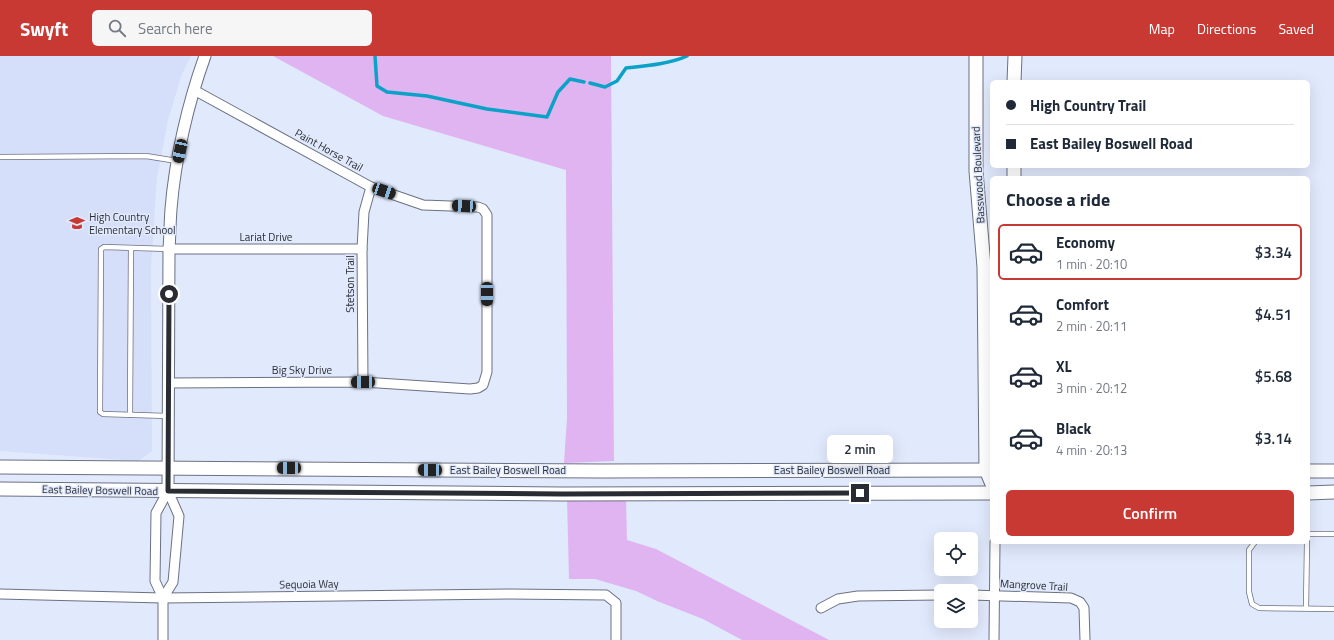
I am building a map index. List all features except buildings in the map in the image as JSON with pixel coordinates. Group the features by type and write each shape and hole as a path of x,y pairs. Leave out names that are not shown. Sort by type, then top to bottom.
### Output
{"main road":[{"name":"Basswood Boulevard","path":"976,56 976,176 984,267 989,470"},
{"path":"1014,56 1014,80"},
{"name":"East Bailey Boswell Road","path":"0,467 594,471 989,470"},
{"path":"1310,471 1334,471"},
{"name":"East Bailey Boswell Road","path":"0,489 554,494 990,493"},
{"path":"1310,492 1334,492"}],"street":[{"path":"163,598 173,582 179,516 168,491 171,209 177,161 194,90 205,56"},
{"name":"Paint Horse Trail","path":"194,90 371,187 423,205 478,207 483,209 487,215 487,372 483,385"},
{"name":"Stetson Trail","path":"363,382 362,249 364,212 371,187"},
{"name":"Lariat Drive","path":"170,249 362,249"},
{"name":"Big Sky Drive","path":"168,383 363,382 470,389 478,388 483,385"},
{"path":"163,640 163,598 155,581 156,512 168,491"},
{"path":"994,640 995,544"},
{"name":"Sequoia Way","path":"0,594 163,598 509,594 606,595 616,603 616,640"},
{"path":"821,608 838,599 858,596 934,595"},
{"name":"Mangrove Trail","path":"978,595 1071,598 1080,602 1084,608 1085,640"}],"lane":[{"path":"0,156 146,156 177,161"},
{"path":"168,416 104,414 100,412 101,249 104,247 170,249"},
{"path":"130,248 130,415"},
{"path":"1310,534 1334,534"},
{"path":"1253,544 1249,550 1249,592 1252,604 1259,608 1334,609"},
{"path":"1306,608 1307,544"}],"shaded area":[{"name":"High Country Elementary School","path":"0,56 191,56 182,74 168,120 157,178 151,268 152,451 138,461 0,451"},
{"path":"273,56 611,56 614,461 564,463 567,418 566,170 383,116"},
{"path":"567,498 626,500 627,540 656,549 829,640 742,640 703,619 636,591 595,579 569,579"}],"waterway":[{"path":"375,56 377,86 387,92 427,96 487,109 547,117 558,92 570,79 584,82"},
{"path":"590,83 605,87 617,81 626,68 665,63 687,56"}],"place":[{"name":"High Country Elementary School","path":"77,223"}],"route":[{"path":"169,294 168,491 562,494 860,493"}]}
